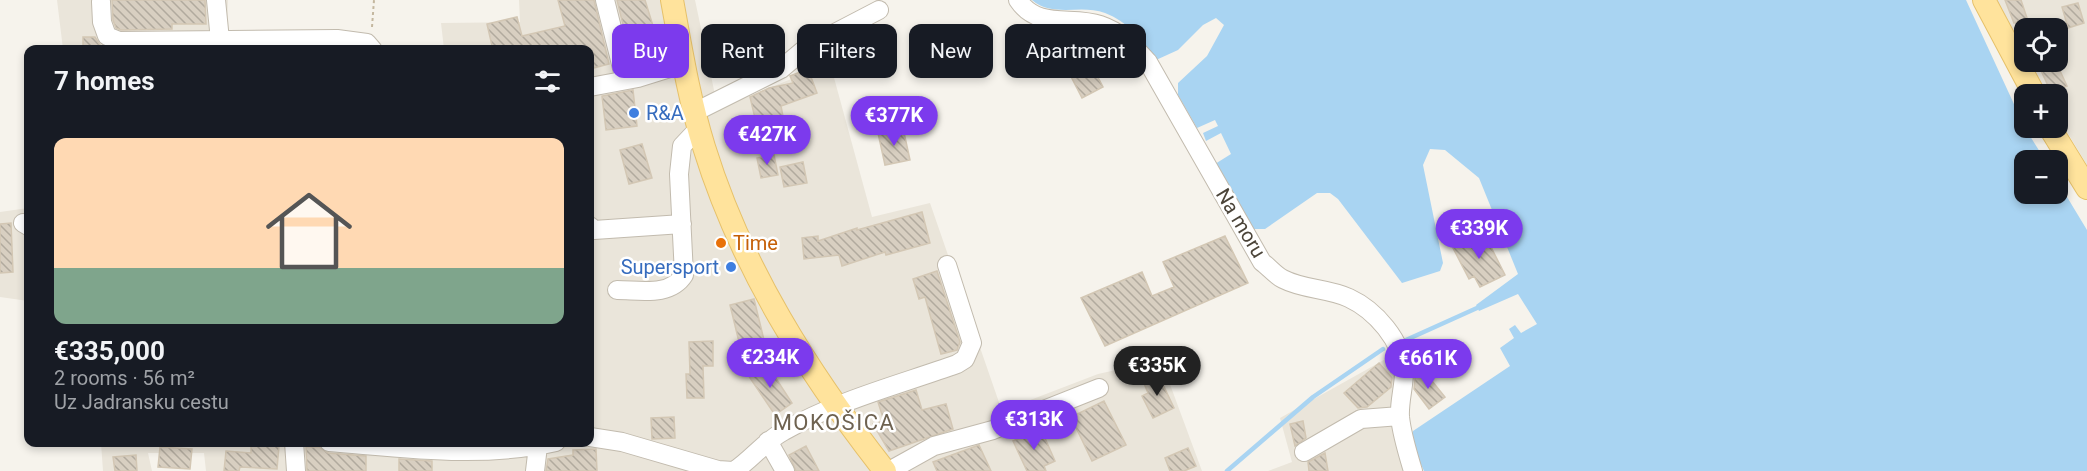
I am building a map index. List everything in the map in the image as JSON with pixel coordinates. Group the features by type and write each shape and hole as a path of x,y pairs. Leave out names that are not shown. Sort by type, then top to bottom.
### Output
{"main road":[{"path":"672,0 676,24"},
{"path":"1984,0 2029,84"},
{"path":"686,78 704,147 740,240 766,295 834,406 887,471"},
{"path":"2056,138 2087,188"}],"street":[{"path":"212,43 216,0"},
{"path":"604,0 625,80"},
{"name":"Na moru","path":"1018,0 1044,20 1099,24 1126,38 1148,62 1262,262 1281,279 1302,287 1341,294 1367,306 1389,333 1401,359 1404,372 1400,416 1413,471"},
{"path":"101,2 102,22 107,36 119,41 212,43 336,39 373,42"},
{"path":"617,290 660,290 678,284 684,275 679,174 682,146 697,120 781,69 806,48 879,10"},
{"path":"594,86 632,78"},
{"path":"594,230 682,224"},
{"path":"594,438 622,442 718,470 734,471 749,461 768,441 834,406 940,370 965,359 972,343 947,265"},
{"path":"887,471 934,446 993,430 1098,388"},
{"path":"1304,452 1361,419 1400,416"},
{"path":"768,441 784,471"},
{"path":"294,447 296,471"},
{"path":"534,471 546,447"}],"path":[{"path":"373,42 374,0"}],"shaded area":[{"path":"57,0 228,0 226,45 63,45"},
{"path":"519,0 695,0 701,28 701,78 711,78 718,109 797,77 834,78 872,217 930,203 1002,411 1098,374 1161,360 1202,471 206,471 204,453 148,453 152,471 103,471 101,447 594,447 594,45 444,45 441,23 520,22"},
{"path":"1992,0 2087,0 2087,165 2068,134 2068,84 2039,84 2033,72 2068,72 2068,18 2014,18 2014,38"},
{"path":"24,209 24,300 0,297 0,212"},
{"path":"1407,347 1405,430 1419,471 1268,471 1292,462 1280,418"}],"water":[{"path":"1032,0 1966,0 2014,104 2014,138 2031,138 2039,150 2014,150 2014,204 2068,204 2068,199 2087,230 2087,471 1424,471 1410,440 1413,431 1510,366 1500,348 1514,338 1509,329 1515,325 1521,333 1537,324 1518,294 1479,311 1476,305 1518,274 1479,178 1445,150 1430,149 1423,165 1443,263 1440,271 1402,283 1338,199 1330,193 1317,193 1265,229 1252,229 1215,164 1231,154 1221,133 1206,141 1203,133 1218,126 1215,120 1197,128 1178,95 1178,83 1207,56 1224,25 1216,18 1203,25 1178,50 1156,60 1146,46 1146,24 1124,24 1105,13 1096,11 1058,10"}],"building":[{"path":"112,0 205,0 206,24 172,24 172,29 121,30 116,28 113,20"},
{"path":"558,0 594,0 609,64 594,68 594,45 492,45 487,24 517,17 522,36 565,26"},
{"path":"617,0 645,0 652,24 623,24"},
{"path":"2005,0 2021,0 2027,18 2014,18 2014,23"},
{"path":"2078,3 2084,23 2068,28 2068,18 2065,18 2062,7"},
{"path":"83,37 95,37 100,45 83,45"},
{"path":"2042,72 2061,72 2066,84 2047,84"},
{"path":"797,73 797,78 811,78 817,93 781,106 788,143 762,148 750,97 769,88 793,83 790,76"},
{"path":"1072,78 1098,78 1103,87 1082,98"},
{"path":"633,90 637,126 606,130 602,96"},
{"path":"903,128 910,160 885,165 878,133"},
{"path":"642,144 652,178 629,184 620,150"},
{"path":"774,155 778,175 761,178 757,158"},
{"path":"803,162 807,183 784,187 780,167"},
{"path":"922,212 930,243 886,255 885,252 842,266 839,255 804,259 802,238 818,236 818,241 857,228 857,230"},
{"path":"11,223 13,272 0,273 0,224"},
{"path":"1484,233 1505,275 1480,287 1474,276 1469,279 1453,248"},
{"path":"1225,236 1248,283 1105,346 1081,298 1142,272 1152,296 1174,287 1163,262"},
{"path":"937,271 960,342 957,350 941,354 925,297 919,299 913,279"},
{"path":"754,299 764,340 740,346 730,305"},
{"path":"713,341 713,366 703,366 704,398 687,398 686,374 690,374 689,342"},
{"path":"766,363 792,403 775,415 748,375"},
{"path":"1379,363 1392,378 1391,387 1367,407 1358,408 1344,393"},
{"path":"1424,371 1445,397 1429,409 1414,389 1415,378"},
{"path":"1158,374 1174,408 1153,418 1142,396 1148,393 1143,381"},
{"path":"916,390 922,410 946,404 953,429 889,451 873,424 884,421 878,402"},
{"path":"1104,401 1126,445 1092,461 1071,417"},
{"path":"674,417 675,438 652,439 651,418"},
{"path":"1303,421 1306,438 1295,446 1290,424"},
{"path":"1041,429 1055,461 1044,466 1046,471 1027,471 1013,441"},
{"path":"979,445 991,471 937,471 933,462"},
{"path":"806,446 819,471 796,471 789,455"},
{"path":"160,447 192,449 190,469 158,467"},
{"path":"251,447 279,447 277,469 240,467 239,471 224,471 226,451 251,453"},
{"path":"306,447 319,447 328,453 366,456 366,471 307,471"},
{"path":"1188,448 1196,466 1184,471 1170,471 1165,458"},
{"path":"596,449 597,471 546,471 548,459 573,455 573,450"},
{"path":"1325,453 1328,471 1309,471 1308,462"},
{"path":"136,455 137,471 115,471 113,457"},
{"path":"399,459 432,461 432,471 399,471"}],"waterway":[{"path":"1406,340 1477,308"},
{"path":"1227,471 1313,397 1383,349"}],"place":[{"name":"R&A","path":"634,113"},
{"name":"Time","path":"721,243"},
{"name":"Supersport","path":"731,267"}],"district":[{"name":"MOKOŠICA","path":"834,422"}]}
